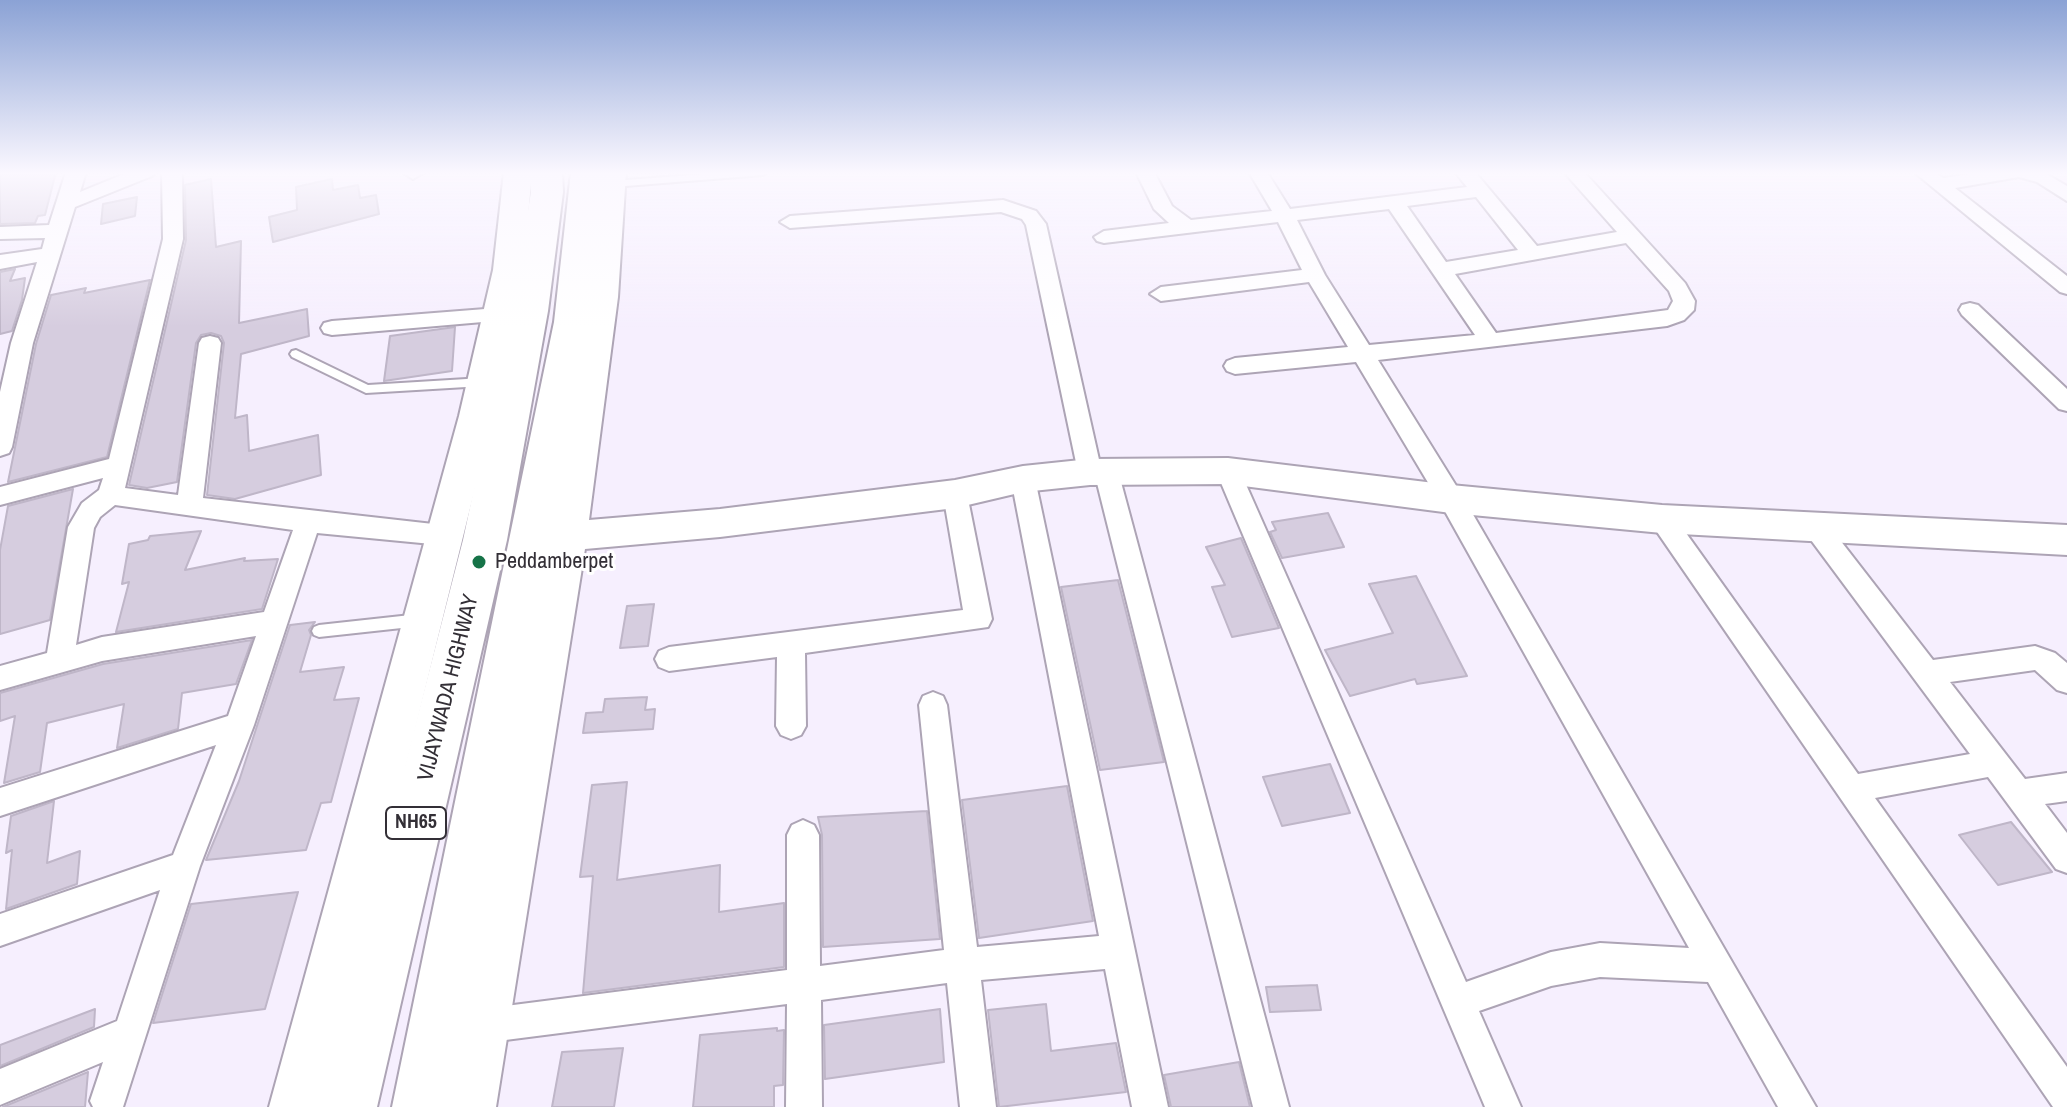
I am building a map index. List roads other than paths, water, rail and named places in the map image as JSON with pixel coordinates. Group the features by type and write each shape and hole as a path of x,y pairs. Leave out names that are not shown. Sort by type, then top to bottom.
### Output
{"highway":[{"name":"VIJAYWADA HIGHWAY","path":"347,1107 485,540 530,311 542,224"},
{"name":"NH65","path":"422,1107 572,322 584,224"}],"street":[{"path":"0,447 11,345 49,254 58,224"},
{"path":"59,662 81,527 91,510 110,495 120,465 173,239 173,224"},
{"path":"295,1107 484,382 508,270 513,224"},
{"path":"470,1107 568,536 602,297 603,224"},
{"path":"1036,224 1098,472 1271,1107"},
{"path":"1183,224 1187,227"},
{"path":"1104,237 1217,224"},
{"path":"1289,224 1315,275 1451,499 1798,1107"},
{"path":"1409,224 1490,341"},
{"path":"1507,224 1532,253"},
{"path":"1235,366 1490,341 1667,319 1676,315 1683,310 1684,301 1678,288 1618,224"},
{"path":"1988,224 2067,287"},
{"path":"0,233 55,231"},
{"path":"1441,270 1629,236"},
{"path":"0,262 49,254"},
{"path":"1161,294 1315,275"},
{"path":"1970,310 2067,403"},
{"path":"332,328 498,315"},
{"path":"189,506 210,343"},
{"path":"0,496 120,465"},
{"path":"568,536 720,523 955,494 1023,479 1098,472 1228,471 1451,499 1662,519 2067,540"},
{"path":"1228,471 1503,1107"},
{"path":"1023,479 1150,1107"},
{"path":"669,659 978,619 955,494"},
{"path":"110,495 308,522 442,535"},
{"path":"1662,519 2067,1097"},
{"path":"108,1101 184,866 239,725 308,522"},
{"path":"1817,529 2067,858"},
{"path":"0,678 102,649 276,621"},
{"path":"791,643 791,726"},
{"path":"1926,673 2035,658 2045,661 2067,681"},
{"path":"933,705 978,1107"},
{"path":"0,802 239,725"},
{"path":"1851,789 1993,763"},
{"path":"2016,794 2067,787"},
{"path":"803,835 804,1107"},
{"path":"0,930 184,866"},
{"path":"482,1026 960,965 1119,951"},
{"path":"1457,1002 1551,969 1600,960 1718,966"},
{"path":"0,1087 128,1034"}],"lane":[{"path":"296,354 366,389 484,382"},
{"path":"319,631 424,620"}],"place":[{"name":"Peddamberpet","path":"479,562"}]}
